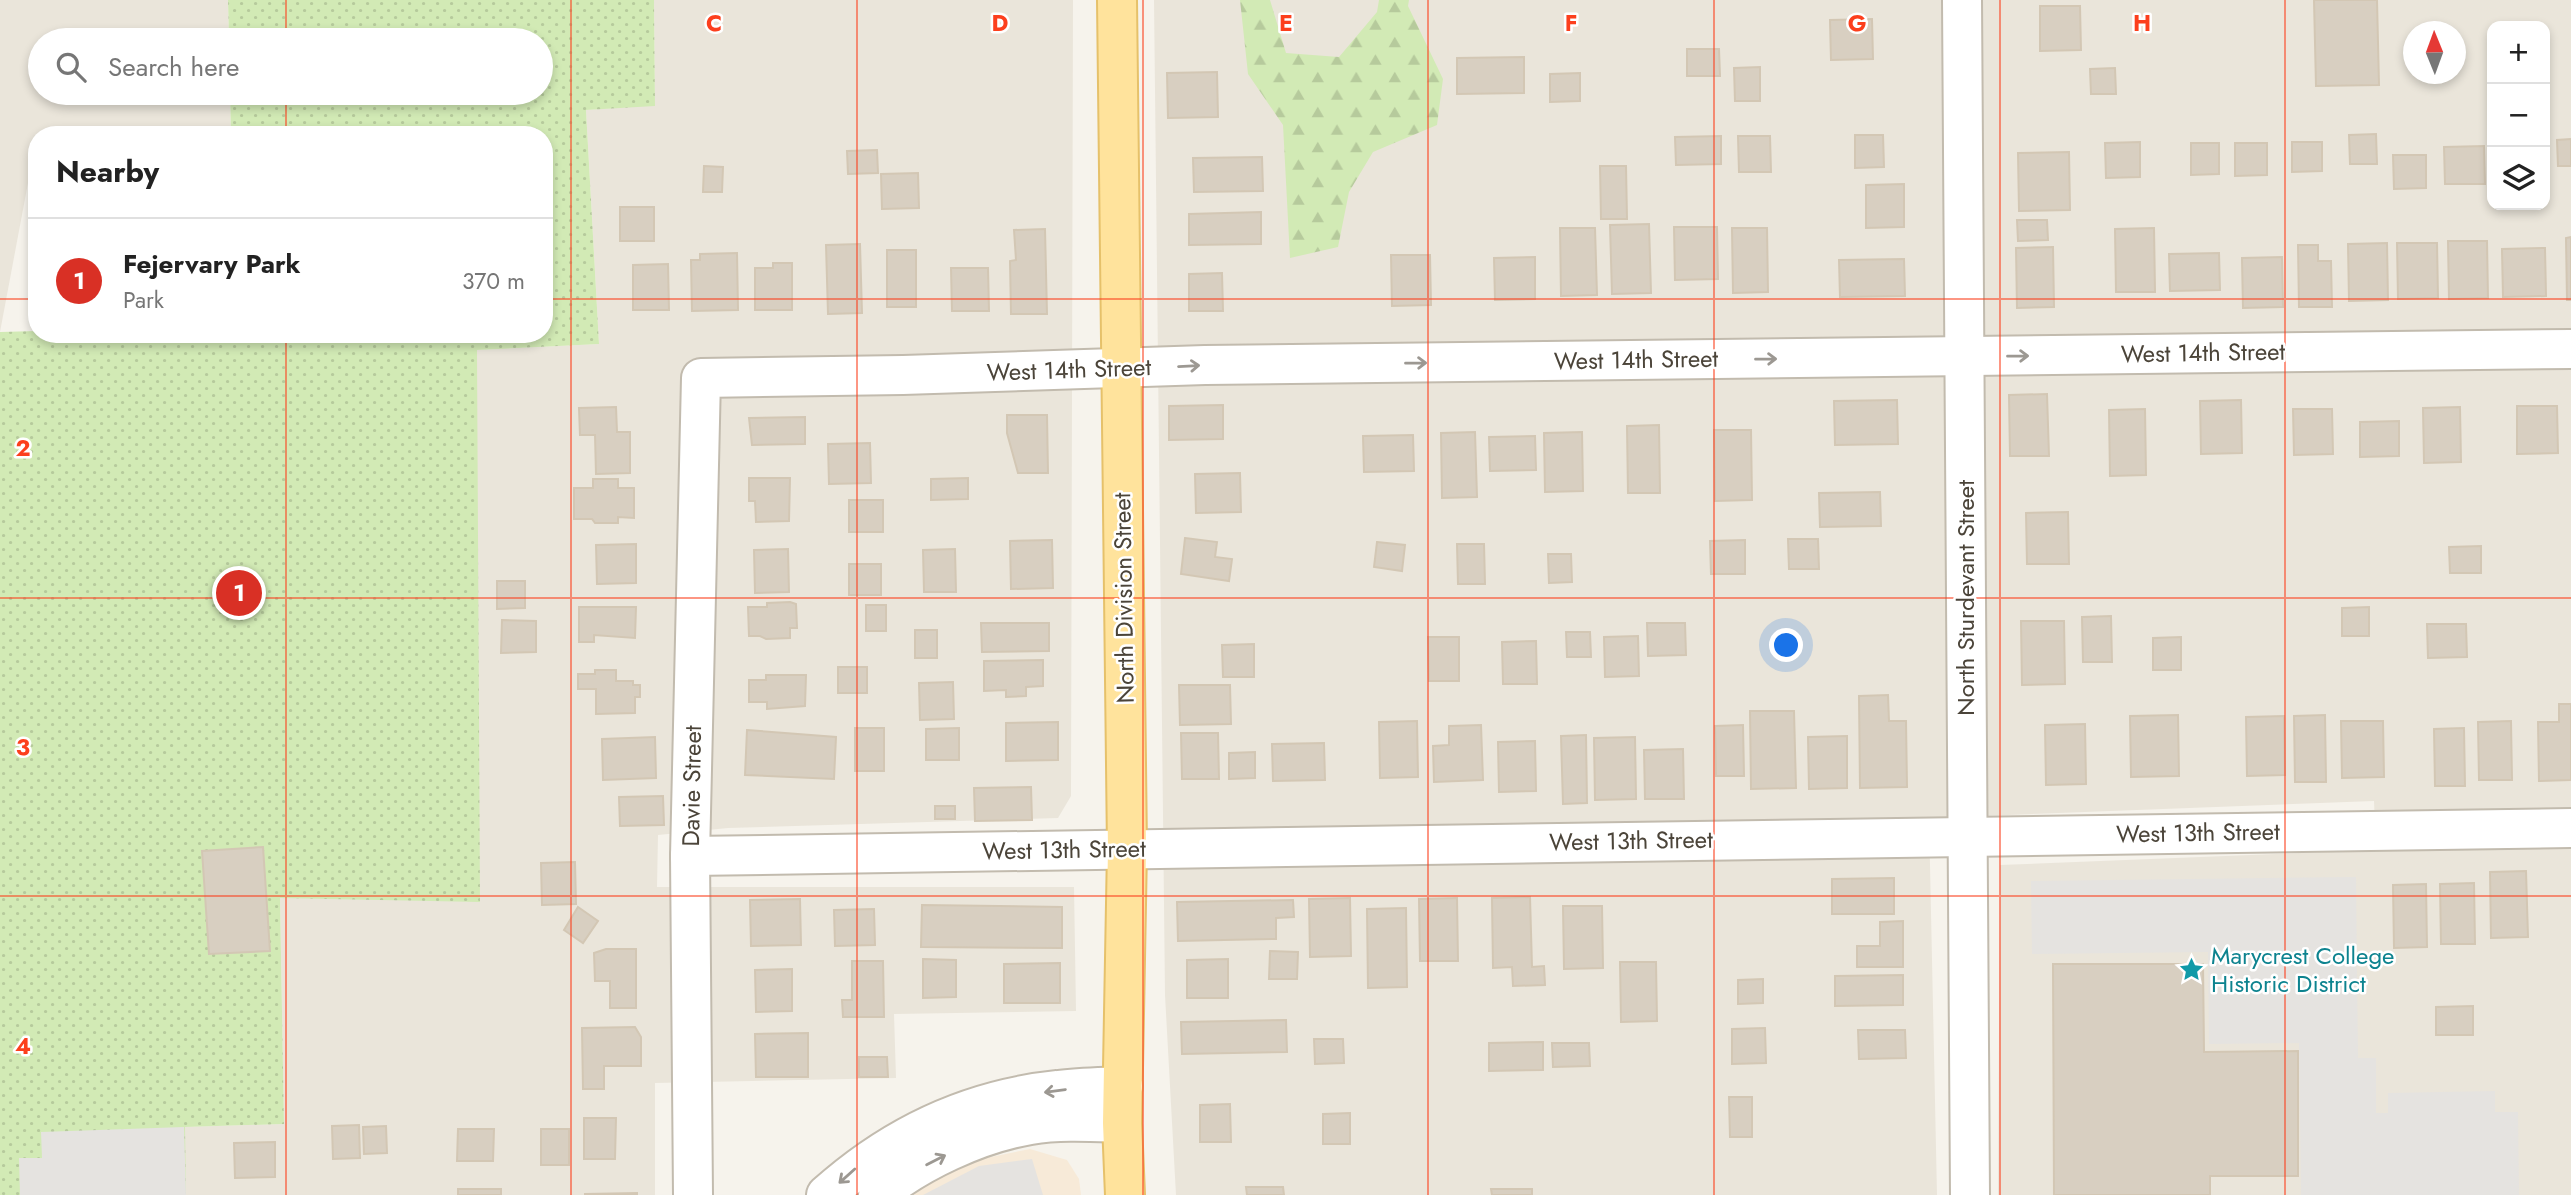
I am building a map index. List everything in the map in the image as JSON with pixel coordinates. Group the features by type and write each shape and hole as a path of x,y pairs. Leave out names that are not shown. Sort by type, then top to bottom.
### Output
{"main road":[{"name":"North Division Street","path":"1117,0 1127,849 1123,1104 1125,1195"}],"street":[{"name":"North Sturdevant Street","path":"1962,0 1970,1195"},
{"name":"West 14th Street","path":"701,378 1121,370 1205,365 2571,349"},
{"name":"Davie Street","path":"693,1195 690,856 701,378"},
{"name":"West 13th Street","path":"690,856 2571,828"},
{"path":"826,1195 856,1168 946,1116 1005,1099 1058,1090 1123,1104"},
{"path":"878,1195 898,1178 980,1138 1123,1104"}],"shaded area":[{"path":"0,0 228,0 229,28 28,28 28,105 230,105 231,126 28,126 28,183 0,332"},
{"path":"654,0 1073,0 1071,796 1058,818 728,828 658,835 657,887 1074,887 1076,1011 894,1014 896,1078 655,1083 655,1195 186,1195 184,1127 284,1124 280,898 477,350 599,344 586,110 655,105"},
{"path":"1154,0 2571,0 2571,1195 1998,1195 2000,865 2376,850 2374,801 1929,818 1937,1195 1176,1195 1165,995"},
{"path":"2356,877 2358,1058 2376,1058 2376,1113 2388,1113 2388,1093 2495,1091 2495,1112 2518,1112 2519,1195 2301,1195 2299,1043 2209,1044 2208,952 2032,954 2031,881"},
{"path":"184,1127 186,1195 20,1195 19,1158 42,1158 41,1132"},
{"path":"1030,1149 1067,1160 1079,1179 1081,1195 908,1195 971,1161"},
{"path":"1032,1159 1043,1195 923,1195 979,1166"}],"green space":[{"path":"228,0 654,0 655,106 586,110 599,344 477,350 480,902 280,898 284,1124 185,1127 186,1195 0,1195 0,332 28,331 28,343 553,343 553,126 231,126 230,105 553,105 553,28 229,28"},
{"path":"1240,0 1270,0 1286,53 1339,57 1377,12 1379,0 1409,0 1408,6 1443,79 1437,125 1373,152 1349,192 1338,247 1290,258 1283,125 1248,74"}],"building":[{"path":"2314,0 2377,0 2379,85 2316,86"},
{"path":"2040,6 2080,6 2081,50 2040,51"},
{"path":"1872,19 1873,59 1831,60 1830,20"},
{"path":"1687,49 1719,49 1720,76 1687,76"},
{"path":"1524,57 1524,93 1457,94 1457,58"},
{"path":"1760,67 1760,101 1735,101 1734,68"},
{"path":"2115,68 2116,94 2091,94 2090,69"},
{"path":"1217,72 1218,117 1168,118 1167,73"},
{"path":"1580,73 1580,101 1550,102 1550,74"},
{"path":"2376,134 2377,164 2350,164 2349,135"},
{"path":"1855,135 1883,135 1884,167 1855,168"},
{"path":"1721,136 1721,164 1676,165 1675,137"},
{"path":"1738,136 1770,136 1771,172 1739,172"},
{"path":"2571,139 2571,166 2558,166 2557,140"},
{"path":"2140,142 2140,177 2106,178 2105,143"},
{"path":"2292,142 2322,142 2322,171 2292,172"},
{"path":"2191,143 2219,143 2219,174 2191,175"},
{"path":"2235,143 2267,143 2267,175 2235,176"},
{"path":"2484,146 2485,184 2445,184 2444,147"},
{"path":"877,150 878,173 848,174 847,151"},
{"path":"2069,152 2070,210 2019,211 2018,153"},
{"path":"2393,155 2426,155 2426,188 2394,189"},
{"path":"1262,157 1263,191 1194,192 1193,158"},
{"path":"704,166 723,167 722,192 703,192"},
{"path":"1600,166 1626,166 1627,219 1601,219"},
{"path":"918,173 919,208 882,209 881,174"},
{"path":"1904,184 1904,227 1866,228 1866,185"},
{"path":"620,207 654,207 654,241 620,241"},
{"path":"1261,212 1261,244 1189,245 1189,214"},
{"path":"2017,220 2047,220 2048,240 2018,241"},
{"path":"1649,224 1651,293 1612,294 1610,225"},
{"path":"1674,227 1717,227 1718,279 1675,280"},
{"path":"1560,228 1595,228 1597,295 1561,296"},
{"path":"1732,228 1767,228 1768,292 1733,293"},
{"path":"2154,228 2155,292 2116,292 2115,229"},
{"path":"1045,229 1047,314 1011,314 1010,261 1016,260 1014,230"},
{"path":"2571,237 2571,300 2567,300 2566,238"},
{"path":"2448,241 2487,241 2488,298 2449,299"},
{"path":"2387,243 2388,300 2349,301 2348,244"},
{"path":"2397,243 2437,243 2438,298 2398,299"},
{"path":"860,244 862,313 828,314 826,245"},
{"path":"2298,245 2318,245 2318,261 2331,261 2332,307 2299,307"},
{"path":"2053,247 2054,307 2017,308 2016,248"},
{"path":"2545,248 2546,296 2503,297 2502,249"},
{"path":"887,250 916,250 916,307 887,307"},
{"path":"737,253 738,310 692,311 691,260 700,260 700,254"},
{"path":"2219,253 2220,290 2170,291 2169,254"},
{"path":"1391,255 1430,255 1431,305 1392,306"},
{"path":"1535,257 1535,299 1495,300 1494,258"},
{"path":"2282,257 2283,307 2243,308 2242,258"},
{"path":"1904,259 1905,296 1840,297 1839,260"},
{"path":"773,263 792,263 792,310 755,310 755,268 773,268"},
{"path":"668,264 669,310 633,310 633,265"},
{"path":"951,268 988,268 989,311 952,311"},
{"path":"1222,273 1223,311 1189,311 1189,274"},
{"path":"2047,394 2049,456 2010,456 2009,395"},
{"path":"1897,400 1898,444 1835,445 1834,401"},
{"path":"2241,400 2242,453 2201,454 2200,401"},
{"path":"1223,405 1223,439 1169,440 1169,406"},
{"path":"2517,406 2557,406 2558,453 2517,454"},
{"path":"616,407 617,432 630,432 630,473 596,474 595,435 580,435 579,408"},
{"path":"2460,407 2461,462 2424,463 2423,408"},
{"path":"2145,409 2146,475 2110,476 2109,410"},
{"path":"2293,409 2332,409 2333,454 2294,455"},
{"path":"1007,415 1047,415 1048,473 1018,473 1007,433"},
{"path":"805,417 805,444 752,445 749,418"},
{"path":"2399,421 2399,456 2360,457 2360,422"},
{"path":"1659,425 1660,493 1628,493 1627,426"},
{"path":"1714,430 1751,430 1752,500 1715,501"},
{"path":"1475,432 1477,497 1442,498 1441,433"},
{"path":"1582,432 1583,491 1545,492 1544,433"},
{"path":"1413,435 1414,471 1364,472 1363,436"},
{"path":"1535,436 1536,470 1490,471 1489,437"},
{"path":"870,443 871,483 829,484 828,444"},
{"path":"1240,473 1241,512 1196,513 1195,474"},
{"path":"749,478 790,478 789,521 756,522 755,501 749,501"},
{"path":"968,478 968,499 931,500 931,479"},
{"path":"593,479 618,479 618,488 634,488 634,518 618,517 618,523 574,519 574,488 593,488"},
{"path":"1880,492 1881,526 1820,527 1819,493"},
{"path":"849,500 883,500 883,532 849,532"},
{"path":"2068,512 2069,564 2027,564 2026,513"},
{"path":"1185,538 1217,542 1215,557 1232,559 1229,581 1181,574"},
{"path":"1788,539 1818,539 1819,569 1789,569"},
{"path":"1052,540 1053,588 1011,589 1010,541"},
{"path":"1745,540 1745,574 1711,574 1710,541"},
{"path":"1377,542 1405,545 1402,571 1374,567"},
{"path":"636,544 636,583 597,584 596,545"},
{"path":"1457,544 1484,544 1485,584 1458,584"},
{"path":"2481,546 2481,573 2450,573 2449,547"},
{"path":"788,549 789,592 755,593 754,550"},
{"path":"955,549 956,592 924,592 923,550"},
{"path":"1548,554 1571,554 1572,582 1549,583"},
{"path":"849,564 881,564 881,595 849,595"},
{"path":"497,581 525,581 525,608 497,609"},
{"path":"767,603 796,604 797,628 790,628 790,638 766,639 749,636 748,607 767,607"},
{"path":"866,605 886,605 886,631 866,631"},
{"path":"579,607 636,607 635,638 594,635 594,642 579,642"},
{"path":"2369,607 2369,636 2342,636 2342,608"},
{"path":"2111,616 2112,662 2083,662 2082,617"},
{"path":"502,620 536,621 536,652 501,653"},
{"path":"2021,621 2064,621 2065,684 2022,685"},
{"path":"981,623 1049,623 1049,651 982,652"},
{"path":"1647,623 1685,623 1686,655 1648,656"},
{"path":"2427,624 2466,624 2467,657 2428,658"},
{"path":"915,630 937,630 937,658 915,658"},
{"path":"1566,632 1590,632 1591,657 1567,657"},
{"path":"1638,636 1639,676 1605,677 1604,637"},
{"path":"1428,637 1459,637 1459,681 1429,681"},
{"path":"2181,637 2181,670 2153,670 2153,638"},
{"path":"1536,641 1537,684 1503,684 1502,642"},
{"path":"1254,644 1254,677 1223,677 1222,645"},
{"path":"1043,660 1043,686 1026,687 1026,696 1006,697 1006,690 984,691 984,661"},
{"path":"838,667 867,667 867,693 838,693"},
{"path":"595,670 616,670 616,681 633,681 633,685 640,685 640,697 635,697 635,713 596,714 596,689 578,689 578,674 595,674"},
{"path":"766,675 806,675 805,706 767,709 767,702 749,702 749,680 766,680"},
{"path":"953,682 954,719 920,720 919,683"},
{"path":"1179,685 1230,685 1231,724 1180,725"},
{"path":"1888,695 1889,721 1906,721 1907,787 1860,788 1859,696"},
{"path":"2559,704 2571,704 2571,780 2539,781 2538,722 2559,722"},
{"path":"1750,711 1794,711 1796,788 1751,789"},
{"path":"2178,715 2179,776 2131,777 2130,716"},
{"path":"2325,715 2326,782 2295,782 2294,716"},
{"path":"2284,716 2285,775 2247,776 2246,717"},
{"path":"1417,721 1418,777 1380,778 1379,722"},
{"path":"2341,721 2383,721 2384,777 2342,778"},
{"path":"2511,721 2512,780 2479,780 2478,722"},
{"path":"1058,722 1058,760 1006,761 1006,723"},
{"path":"2085,724 2086,784 2046,785 2045,725"},
{"path":"1481,725 1483,780 1434,782 1433,746 1449,745 1449,726"},
{"path":"1743,725 1744,776 1716,776 1715,726"},
{"path":"855,728 884,728 884,771 855,771"},
{"path":"959,728 959,760 926,760 926,729"},
{"path":"2464,728 2465,786 2435,786 2434,729"},
{"path":"747,730 836,737 834,779 745,775"},
{"path":"1181,733 1218,733 1219,779 1182,779"},
{"path":"1586,735 1587,803 1563,804 1561,736"},
{"path":"1847,736 1847,788 1809,789 1808,737"},
{"path":"655,737 656,778 603,780 602,739"},
{"path":"1635,737 1636,799 1595,800 1594,738"},
{"path":"1535,741 1536,791 1499,792 1498,742"},
{"path":"1324,743 1325,780 1273,781 1272,744"},
{"path":"1683,749 1684,799 1645,799 1644,750"},
{"path":"1255,752 1255,778 1229,779 1229,753"},
{"path":"1031,787 1032,820 975,821 974,788"},
{"path":"663,796 664,825 620,826 619,797"},
{"path":"935,806 955,806 955,819 935,819"},
{"path":"263,847 270,951 209,954 202,851"},
{"path":"575,862 576,904 542,905 541,863"},
{"path":"2526,871 2528,937 2491,938 2490,872"},
{"path":"1894,878 1894,914 1832,914 1832,879"},
{"path":"2474,883 2475,944 2441,944 2440,884"},
{"path":"2426,884 2427,947 2394,948 2393,885"},
{"path":"1530,897 1532,967 1544,966 1545,985 1513,986 1512,967 1493,968 1492,898"},
{"path":"1350,898 1351,956 1310,957 1309,899"},
{"path":"1457,898 1458,961 1420,961 1419,899"},
{"path":"800,899 801,945 751,946 750,900"},
{"path":"1293,900 1294,917 1276,918 1276,939 1178,941 1177,902"},
{"path":"922,905 1062,907 1062,948 921,947"},
{"path":"1563,906 1602,906 1603,968 1564,969"},
{"path":"578,907 598,921 583,943 564,930"},
{"path":"1406,908 1407,987 1368,988 1367,909"},
{"path":"874,909 875,945 835,946 834,910"},
{"path":"1903,921 1903,967 1857,967 1857,946 1880,946 1880,922"},
{"path":"606,949 636,949 636,1008 610,1008 610,981 595,981 594,953"},
{"path":"1270,951 1298,952 1297,979 1269,979"},
{"path":"923,959 956,960 956,997 923,998"},
{"path":"1228,959 1228,998 1187,998 1187,960"},
{"path":"852,961 883,961 884,1017 843,1017 842,1000 852,1000"},
{"path":"1620,962 1656,962 1657,1021 1621,1022"},
{"path":"1060,963 1060,1003 1004,1003 1004,964"},
{"path":"2053,964 2203,964 2204,1052 2298,1051 2298,1176 2210,1176 2210,1195 2054,1195"},
{"path":"792,969 792,1011 756,1012 755,970"},
{"path":"1903,975 1903,1005 1835,1006 1835,976"},
{"path":"1763,979 1763,1003 1738,1004 1738,980"},
{"path":"2473,1006 2473,1035 2436,1035 2436,1007"},
{"path":"1286,1020 1287,1052 1182,1054 1181,1022"},
{"path":"635,1027 641,1037 641,1066 604,1066 604,1089 583,1089 582,1028"},
{"path":"1765,1028 1766,1063 1732,1064 1732,1029"},
{"path":"1858,1030 1905,1030 1906,1058 1859,1059"},
{"path":"808,1033 808,1077 756,1077 755,1034"},
{"path":"1314,1039 1343,1039 1344,1063 1315,1064"},
{"path":"1543,1042 1543,1070 1489,1071 1489,1043"},
{"path":"1552,1043 1589,1043 1590,1066 1553,1067"},
{"path":"859,1057 887,1057 888,1077 859,1077"},
{"path":"1729,1097 1752,1097 1752,1137 1730,1137"},
{"path":"1230,1104 1231,1142 1200,1142 1200,1105"},
{"path":"1350,1113 1350,1144 1323,1144 1323,1114"},
{"path":"584,1118 616,1118 615,1159 584,1159"},
{"path":"359,1125 360,1158 333,1159 332,1126"},
{"path":"386,1126 387,1153 364,1154 363,1127"},
{"path":"458,1129 494,1129 493,1161 457,1161"},
{"path":"541,1129 569,1129 569,1165 541,1165"},
{"path":"275,1142 275,1177 235,1178 234,1143"},
{"path":"1246,1187 1283,1187 1284,1195 1247,1195"},
{"path":"458,1189 501,1189 501,1195 458,1195"},
{"path":"1491,1189 1532,1189 1532,1195 1492,1195"},
{"path":"585,1194 637,1195 585,1195"}],"place":[{"name":"Fejervary Park","path":"239,593"},
{"name":"Marycrest College Historic District","path":"2191,970"}]}
